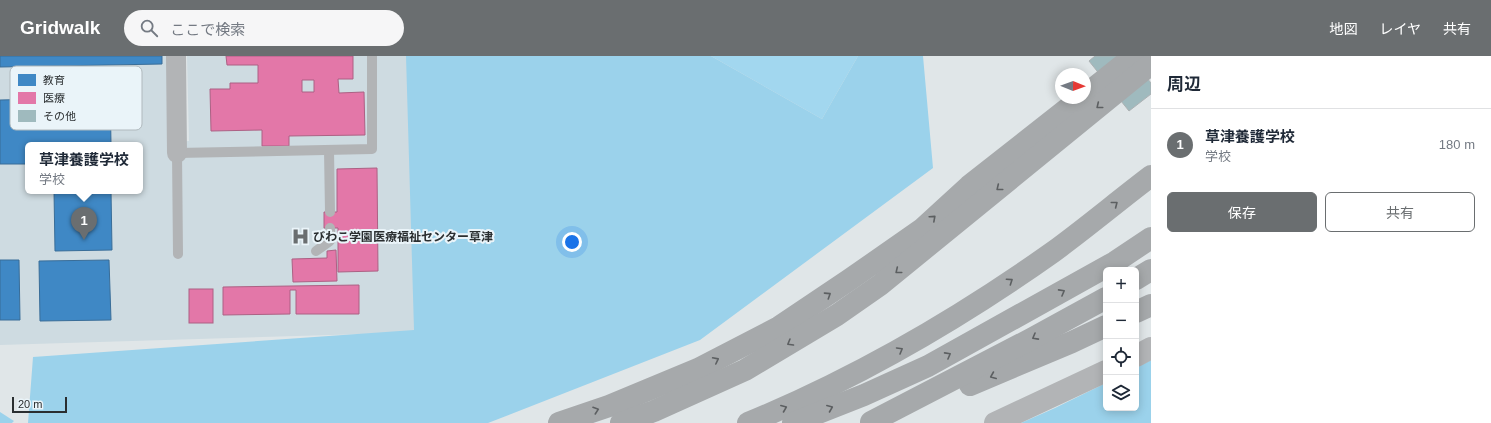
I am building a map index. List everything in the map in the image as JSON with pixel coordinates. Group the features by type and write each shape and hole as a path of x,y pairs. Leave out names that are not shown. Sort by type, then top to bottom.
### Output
{"highway":[{"path":"1091,91 1127,69 1151,64"},
{"path":"621,423 654,411 744,370 837,315 880,285 1127,69"},
{"path":"559,423 609,406 698,369 779,327 850,280 922,228 969,186 1073,104"},
{"path":"748,423 789,406 844,380 898,351 969,308 1054,251 1151,176"},
{"path":"793,423 864,395 928,366 1115,262 1151,238"},
{"path":"1139,277 1151,270"},
{"path":"869,422 1031,339 1103,300"},
{"path":"1139,311 1151,305"},
{"path":"869,422 988,378 1103,327"}],"street":[{"path":"176,56 177,153"},
{"path":"1139,354 1151,348"},
{"path":"995,423 1103,372"}],"lane":[{"path":"178,254 177,153 372,149 372,56"},
{"path":"329,150 330,212"},
{"path":"316,251 330,241 330,228"}],"shaded area":[{"name":"びわこ学園医療福祉センター草津","path":"0,56 167,56 167,142 189,141 187,56 438,56 433,332 0,345"},
{"path":"406,56 711,56 822,119 858,56 923,56 933,168 700,340 488,423 28,423 33,357 414,330"},
{"path":"711,56 858,56 822,119"},
{"path":"1151,360 1151,423 1021,423 1103,384 1103,411 1139,411 1139,366"},
{"path":"0,412 14,421 12,423 0,423"}],"building: 教育":[{"path":"0,56 162,56 162,64 0,67"},
{"path":"0,100 10,100 10,130 111,130 111,142 25,142 25,164 0,164"},
{"path":"54,194 111,194 112,250 55,251"},
{"path":"0,260 19,260 20,320 0,320"},
{"path":"109,260 111,320 40,321 39,261"}],"building: 医療":[{"path":"226,56 353,56 353,79 338,79 339,93 364,92 365,135 289,136 289,146 262,146 262,130 211,131 210,89 230,89 230,83 258,83 258,65 227,65","holes":["302,80 314,80 314,92 302,92"]},
{"path":"377,168 378,271 338,272 338,228 324,228 324,212 337,212 337,169"},
{"path":"336,250 337,281 293,282 292,259 327,258 327,251"},
{"path":"359,285 359,314 296,314 296,290 290,290 290,314 223,315 223,287"},
{"path":"189,289 213,289 213,323 189,323"}],"building: その他":[{"path":"1095,56 1129,56 1151,83 1151,94 1129,111 1089,61"}],"place":[{"name":"びわこ学園医療福祉センター草津","path":"300,237"},
{"name":"草津養護学校","path":"84,240"}]}
